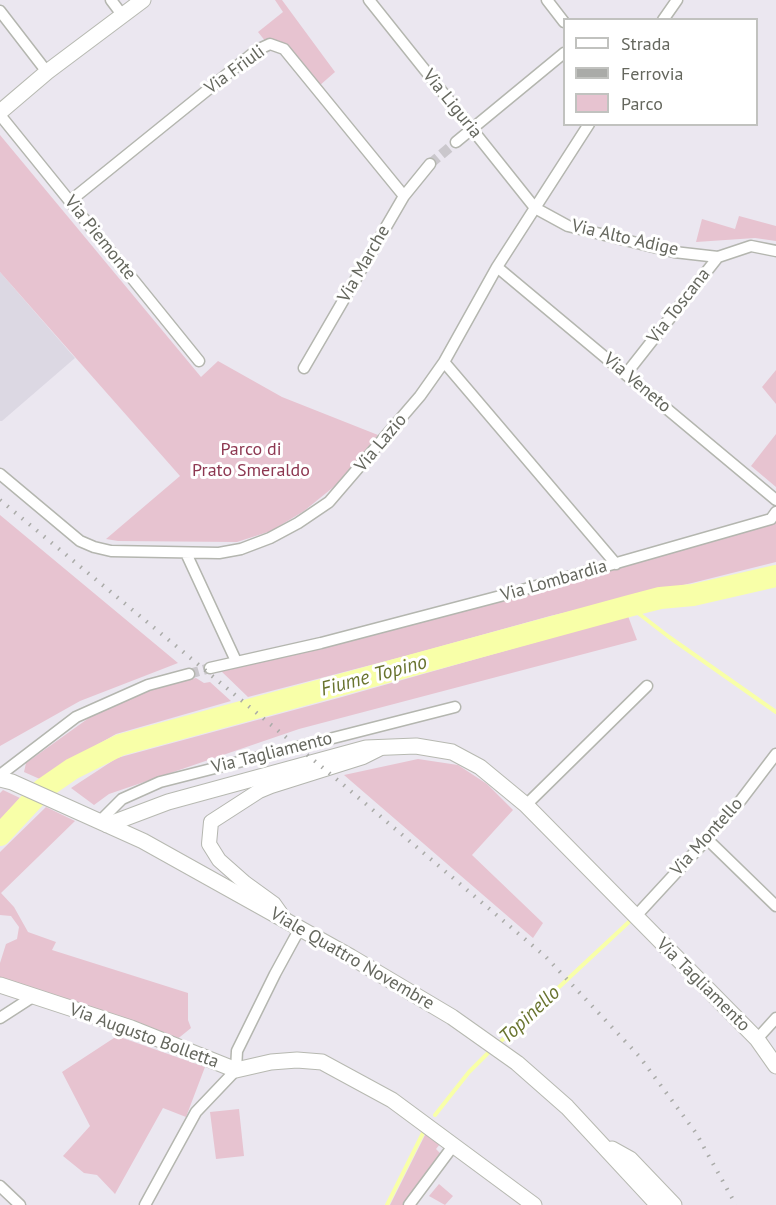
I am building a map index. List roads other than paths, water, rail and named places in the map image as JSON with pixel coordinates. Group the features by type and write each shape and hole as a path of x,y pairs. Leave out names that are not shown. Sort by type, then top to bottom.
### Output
{"main road":[{"path":"0,114 47,72 143,0"},
{"name":"Via Tagliamento","path":"103,823 168,802 366,748 416,746 452,752 480,767 526,805 757,1039 776,1066"},
{"name":"Viale Quattro Novembre","path":"4,779 142,841 452,1017 504,1054 567,1107 658,1205"},
{"name":"Via Augusto Bolletta","path":"0,985 132,1028 236,1070 271,1062 322,1062 392,1100 534,1205"},
{"path":"604,1145 630,1159 674,1205"}],"street":[{"path":"111,0 123,16"},
{"name":"Via Liguria","path":"369,0 535,208"},
{"path":"547,0 563,21"},
{"path":"664,18 677,0"},
{"path":"0,11 47,72"},
{"name":"Via Friuli","path":"70,201 257,50 270,44 284,49 404,196"},
{"path":"456,142 563,54"},
{"name":"Via Piemonte","path":"0,114 199,361"},
{"name":"Via Lazio","path":"0,474 80,541 111,551 186,553 241,549 270,538 298,523 329,502 401,420 444,362 497,267 587,126"},
{"name":"Via Marche","path":"304,368 404,196 430,164"},
{"name":"Via Alto Adige","path":"535,208 568,226 674,252 718,256"},
{"name":"Via Toscana","path":"626,374 718,256 751,246 776,251"},
{"name":"Via Veneto","path":"497,267 776,500"},
{"name":"Via Lombardia","path":"236,661 321,643 616,564 444,362"},
{"path":"616,564 771,519 776,512"},
{"path":"186,553 236,661 210,668"},
{"path":"4,779 76,717 148,685 189,674"},
{"path":"526,805 647,686"},
{"name":"Via Tagliamento","path":"103,823 122,799 160,782 455,707"},
{"name":"Via Tagliamento","path":"286,921 274,904 219,860 209,844 211,822 259,791 363,757 384,747"},
{"name":"Via Montello","path":"635,916 741,800 776,754"},
{"path":"707,839 776,906"},
{"path":"144,1205 196,1112 236,1070 237,1051 300,930"},
{"path":"0,1018 34,996"},
{"path":"757,1039 776,1018"},
{"path":"410,1205 453,1146"},
{"path":"0,1186 20,1205"}],"waterway":[{"name":"Fiume Topino","path":"0,835 43,789 72,769 120,745 660,598 693,595 776,576"},
{"path":"629,606 776,712"},
{"name":"Topinello","path":"498,1044 631,920"},
{"name":"Topinello","path":"435,1115 469,1072 492,1049"},
{"name":"Topinello","path":"387,1205 424,1131"}],"tunnel":[{"path":"430,164 456,142"},
{"path":"189,674 210,668"}],"railway":[{"path":"0,500 340,782 546,957 639,1056 696,1133 736,1205"}],"park label":[{"name":"Parco di Prato Smeraldo","path":"251,460"}]}
